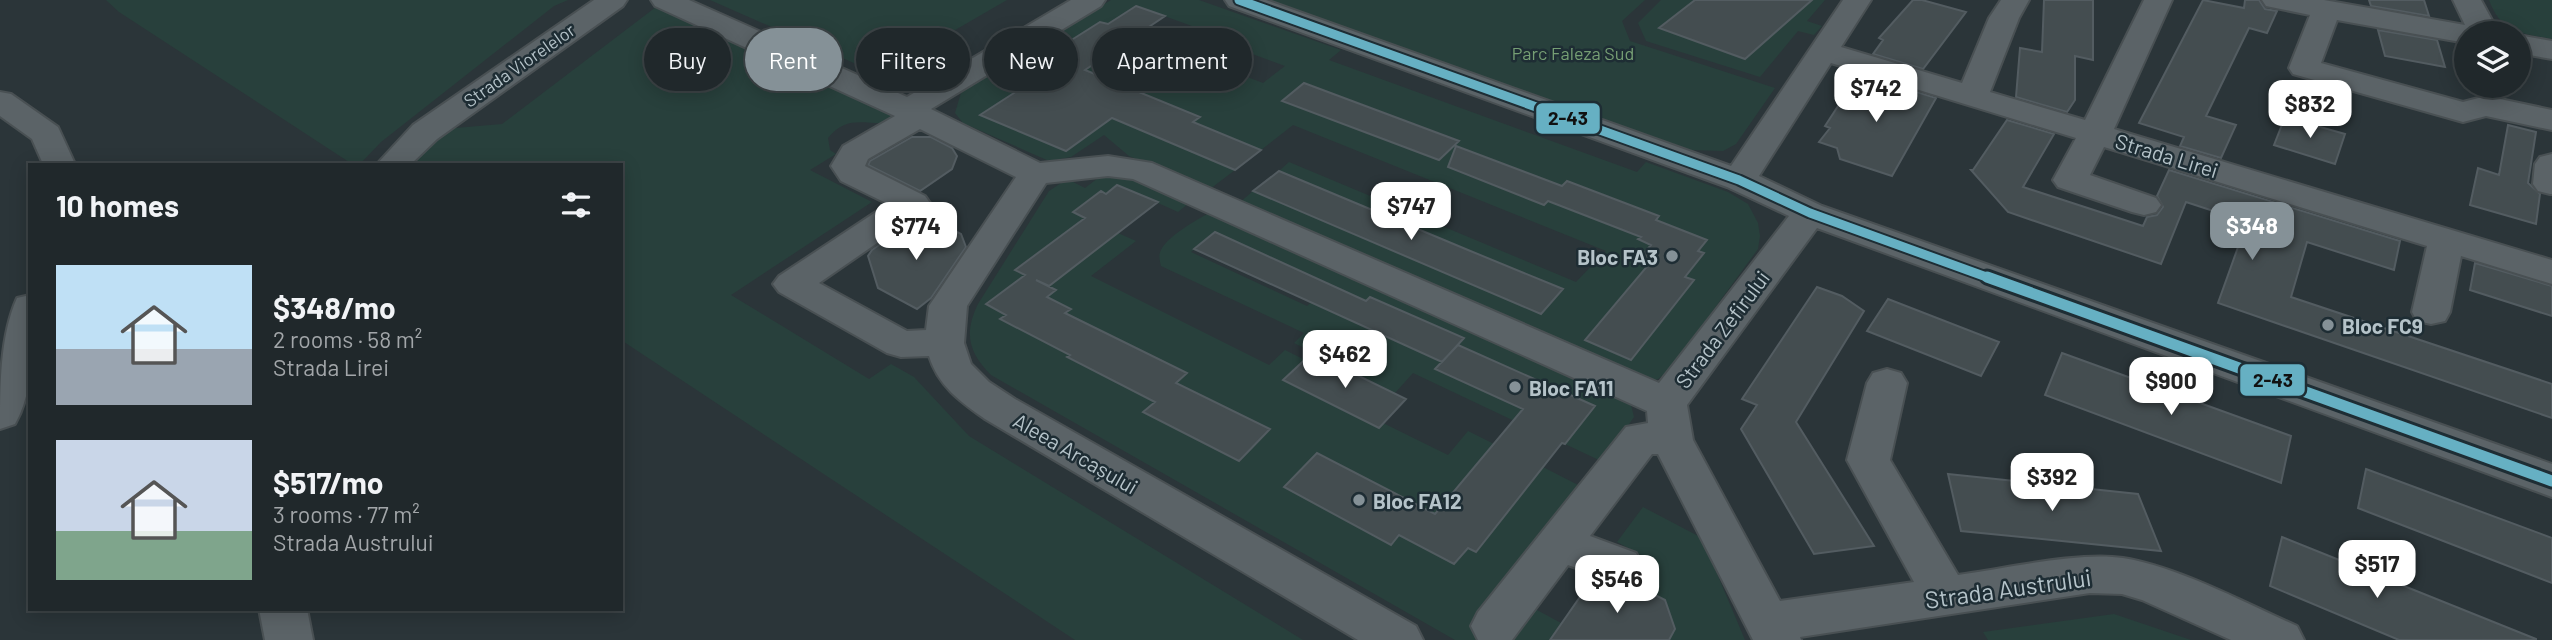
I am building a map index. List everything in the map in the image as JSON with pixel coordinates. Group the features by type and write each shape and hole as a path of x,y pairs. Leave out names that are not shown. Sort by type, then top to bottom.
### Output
{"street":[{"name":"Strada Viorelelor","path":"394,163 425,132 613,0"},
{"path":"665,0 913,113 1035,174 1108,166 1140,170 1669,421 1772,631"},
{"path":"944,343 901,344 792,284 913,203 853,174 848,166 855,153 1091,0"},
{"path":"1239,0 1739,180 1810,213 2552,481"},
{"path":"1739,180 1857,0"},
{"path":"1973,96 2004,18 2015,0"},
{"path":"2144,205 2070,180 2095,134 2158,0"},
{"path":"2276,0 2454,32"},
{"path":"2467,0 2478,21"},
{"path":"2327,9 2304,68 2463,112 2486,106 2552,120"},
{"path":"2531,46 2552,50"},
{"name":"Strada Lirei","path":"1822,51 2552,272"},
{"path":"0,100 46,134 59,163"},
{"name":"Aleea Arcașului","path":"1035,174 948,306 944,343 953,370 975,392 1000,409 1399,640"},
{"name":"Strada Zefirului","path":"1669,421 1810,213"},
{"path":"2431,312 2446,240"},
{"path":"3,395 28,314"},
{"path":"1887,383 1868,460 1946,596"},
{"path":"1495,626 1641,438 1669,421"},
{"path":"1559,543 1620,566"},
{"name":"Strada Austrului","path":"1772,631 1946,596 2090,575 2122,576 2153,584 2280,640"},
{"path":"283,611 289,640"}],"green space":[{"path":"106,0 568,0 554,6 381,142 361,163 350,163 119,12"},
{"path":"710,0 1007,0 959,28 856,28 856,64 842,58 842,28 774,28"},
{"path":"1111,0 1199,0 1341,50 1329,60 1637,172 1646,162 1728,192 1748,204 1758,223 1758,249 1670,369 1658,379 1641,383 1238,204 1253,191 1310,215 1334,195 1279,171 1289,162 1576,282 1606,251 1293,125 1261,150 1193,122 1200,116 1137,91 1252,91 1252,79 1263,83 1285,66 1252,54 1252,28 1197,28 1137,6 1108,24 1100,22 1078,36 1078,28 1065,28","holes":["1305,83 1459,140 1459,141 1438,159 1283,101","1475,153 1562,186 1567,181 1659,216 1656,220 1707,240 1698,251 1703,254 1685,277 1693,281 1631,360 1586,340 1650,263 1640,258 1651,245 1639,240 1641,237 1548,201 1543,205 1456,171","1372,210 1432,236 1409,257 1348,231","1468,250 1562,290 1541,314 1446,273"]},
{"name":"Parc Faleza Sud","path":"1266,0 1645,0 1622,21 1630,41 1775,88 1736,144 1723,151 1691,150"},
{"path":"1661,0 1825,0 1807,21 1822,26 1814,35 1798,31 1760,77 1646,41 1638,23"},
{"path":"2489,0 2552,0 2552,39 2531,35 2531,21 2502,21"},
{"path":"656,7 703,28 644,28 644,91 731,91 731,40 745,47 745,91 842,90 897,114 882,123 853,123 840,127 828,138 830,150 836,154 810,170 872,202 731,295 869,379 891,364 914,377 969,436 1303,640 1075,640 623,341 623,163 414,163 444,129 502,124"},
{"path":"1092,65 1092,91 1121,91 1103,103 1172,132 1163,139 1235,170 1210,189 1129,156 1104,135 1071,157 1049,161 963,123 955,113 961,93 970,91 970,86 984,77 984,91 1017,91 981,115 1066,151 1103,124 1076,113 1064,121 1030,107 1054,91 1078,91 1078,75"},
{"path":"1102,175 1155,182 1194,199 1178,212 1118,185 1106,194 1101,192 1073,212 1085,218 1015,269 1025,275 987,305 1006,315 1001,319 1070,309 1047,297 1056,290 1048,286 1118,233 1136,241 1091,276 1269,365 1285,350 1305,360 1284,381 1378,428 1383,423 1448,455 1468,431 1494,444 1435,514 1318,453 1284,487 1390,545 1399,535 1454,564 1543,467 1580,486 1502,591 1561,623 1555,633 1557,640 1455,640 991,375 977,358 971,342 971,324 978,304 1049,191 1067,179 1085,188","holes":["1099,330 1186,373 1176,383 1270,430 1239,461 1144,413 1155,402 1068,358"]},
{"path":"1210,213 1630,401 1634,417 1603,462 1565,444 1594,406 1458,345 1463,338 1370,297 1348,319 1442,362 1436,370 1536,415 1527,427 1413,373 1395,393 1294,343 1304,333 1161,266 1160,254 1164,245 1183,229","holes":["1216,233 1330,284 1307,306 1191,252"]},
{"path":"1643,507 1702,538 1745,640 1669,640 1675,629 1665,601 1639,587 1647,581 1656,563 1617,542"},
{"path":"2114,614 2191,640 1988,640 1983,632"}],"building":[{"path":"1695,0 1812,0 1745,59 1659,28"},
{"path":"1913,0 1966,12 1923,69 1873,54 1883,40 1879,38"},
{"path":"2044,0 2093,0 2093,60 2075,56 2075,100 2067,112 2016,97 2020,48 2042,52"},
{"path":"2203,0 2244,8 2245,0 2259,0 2265,9 2277,11 2267,33 2249,28 2206,116 2236,125 2221,158 2180,146 2184,137 2139,123"},
{"path":"2369,0 2424,0 2429,16 2371,6"},
{"path":"1136,6 1165,16 1147,28 1092,28 1092,65 1085,70 1092,73 1092,91 1136,91 1200,117 1193,122 1261,150 1235,170 1112,118 1066,151 980,115 1017,91 1078,91 1078,36 1100,22 1108,24"},
{"path":"2378,30 2437,40 2445,67 2385,56"},
{"path":"1859,74 1936,98 1892,176 1840,159 1837,148 1819,142 1830,128 1825,126"},
{"path":"1304,83 1459,141 1439,160 1282,101"},
{"path":"2285,117 2345,134 2335,164 2274,145"},
{"path":"2007,120 2054,134 2023,187 2143,226 2147,217 2157,215 2163,207 2157,196 2169,170 2400,241 2394,270 2307,242 2291,297 2552,384 2552,418 2218,303 2247,222 2186,202 2161,264 2008,212 1971,170"},
{"path":"2508,125 2536,132 2528,183 2540,194 2536,224 2470,205 2478,168 2499,175"},
{"path":"912,137 931,137 952,148 957,156 952,169 920,191 868,165 870,161"},
{"name":"Bloc FA3","path":"1456,146 1562,186 1567,181 1659,216 1656,220 1707,240 1698,251 1704,253 1685,277 1694,280 1631,360 1585,340 1650,263 1639,259 1651,245 1638,239 1641,237 1548,201 1544,205 1448,167"},
{"path":"1279,171 1563,289 1541,314 1253,191"},
{"path":"1117,185 1158,202 1049,286 1036,280 1056,290 1047,297 1071,309 1065,313 1187,373 1176,383 1270,429 1239,461 1143,412 1155,402 1000,319 1006,315 986,304 1025,275 1015,270 1085,218 1073,212 1101,191 1106,194"},
{"path":"911,223 944,225 961,234 966,247 931,298 917,309 878,288 868,256 872,250"},
{"path":"1215,232 1366,301 1370,297 1464,338 1442,362 1194,249"},
{"path":"2475,263 2552,286 2552,316 2470,290"},
{"path":"1817,287 1842,296 1864,311 1796,422 1874,546 1814,554 1741,429 1757,405 1742,399"},
{"path":"1888,299 1999,342 1981,376 1867,331"},
{"name":"Bloc FA12","path":"1458,345 1595,406 1565,444 1562,443 1476,552 1468,548 1454,564 1399,535 1391,545 1284,487 1317,453 1435,514 1523,409 1435,369"},
{"path":"1312,353 1406,399 1379,428 1283,380"},
{"path":"2062,353 2291,436 2281,483 2045,395"},
{"path":"2366,469 2552,538 2552,583 2358,508"},
{"path":"1948,474 2138,494 2161,551 1961,531"},
{"path":"2282,537 2536,640 2399,640 2270,586"},
{"path":"1607,582 1619,586 1632,583 1665,600 1675,629 1669,640 1550,640 1589,584"}],"transit line":[{"name":"2-43","path":"1239,0 1739,180 1810,213 2552,481"}],"place":[{"name":"Bloc FA3","path":"1672,256"},
{"name":"Bloc FC9","path":"2328,325"},
{"name":"Bloc FA11","path":"1515,387"},
{"name":"Bloc FA12","path":"1359,500"}]}
